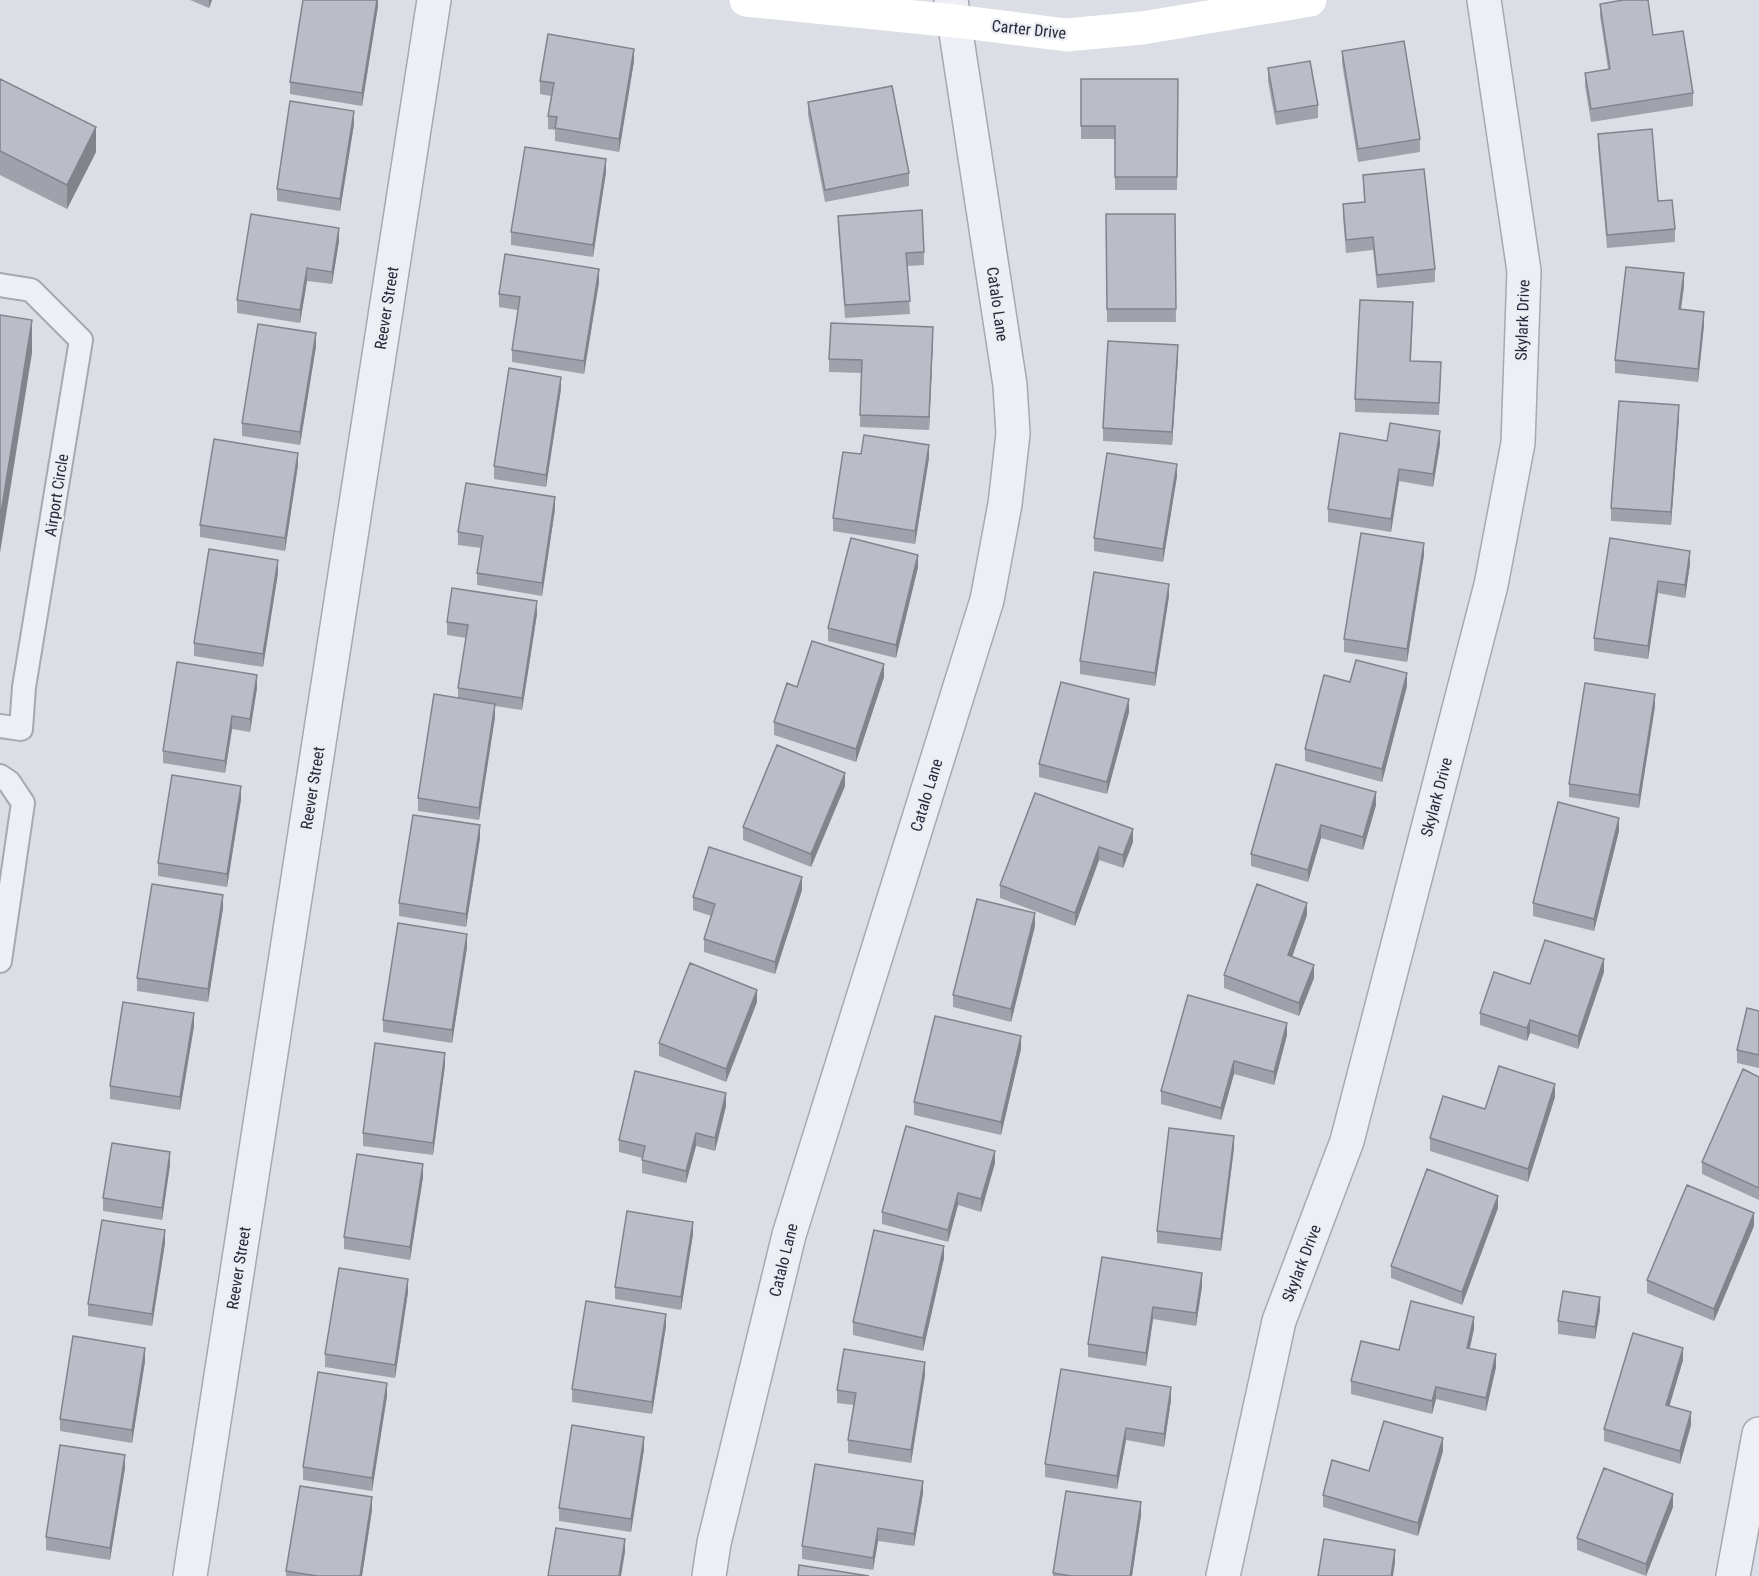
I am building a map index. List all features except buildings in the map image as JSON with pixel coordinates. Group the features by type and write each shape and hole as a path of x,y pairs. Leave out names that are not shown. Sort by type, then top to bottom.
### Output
{"street":[{"name":"Reever Street","path":"190,1576 434,0"},
{"name":"Carter Drive","path":"746,0 953,10 1065,35 1143,28 1310,0"},
{"name":"Skylark Drive","path":"1223,1576 1280,1321 1347,1141 1491,585 1518,443 1524,271 1484,0"},
{"name":"Catalo Lane","path":"709,1576 714,1542 789,1235 987,600 1005,504 1013,434 1010,386 953,10"},
{"path":"1732,1576 1759,1434"}],"lane":[{"name":"Airport Circle","path":"0,285 31,290 81,340 24,687 21,729 0,726"},
{"path":"0,776 9,782 23,803 0,961"}]}
